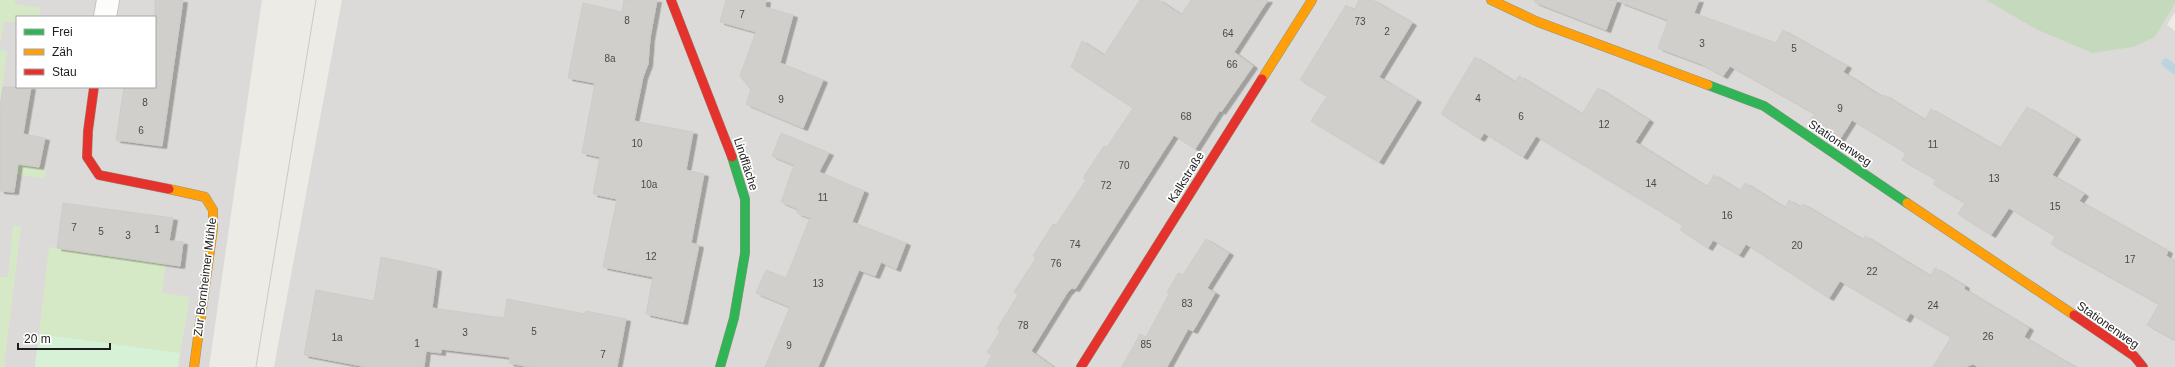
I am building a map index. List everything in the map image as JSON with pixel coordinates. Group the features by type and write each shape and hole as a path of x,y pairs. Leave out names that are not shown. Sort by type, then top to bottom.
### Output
{"street":[{"path":"105,16 108,0"},
{"name":"Lindfläche","path":"671,0 731,152 745,199 746,253 734,318 720,367"},
{"name":"Kalkstraße","path":"1081,367 1312,0"},
{"name":"Stationenweg","path":"1491,0 1538,22 1764,106 2134,356 2143,367"},
{"name":"Zur Bornheimer Mühle","path":"94,88 88,131 87,157 99,175 204,197 213,210 213,228 194,367"}],"shaded area":[{"path":"0,0 262,0 209,367 0,367"},
{"path":"342,0 2175,0 2175,12 2167,25 2175,31 2175,367 274,367"}],"green space":[{"path":"0,0 15,0 15,4 41,8 39,16 16,16 16,23 4,21 0,44"},
{"path":"1986,0 2175,0 2175,3 2155,37 2133,47 2092,53 2038,30"},
{"path":"0,50 7,51 0,108"},
{"path":"0,161 46,169 45,178 0,173"},
{"path":"13,226 21,227 4,367 0,367 0,277 8,277"},
{"path":"49,247 166,264 162,293 190,297 180,353 39,334"},
{"path":"39,334 180,353 178,367 35,367"}],"building":[{"path":"155,0 183,0 162,146 116,140 124,88 156,88"},
{"path":"624,0 657,0 650,38 648,64 643,77 634,121 693,132 686,170 704,174 691,243 699,245 683,322 646,314 653,277 603,267 617,199 593,194 600,157 582,153 595,83 568,78 583,3 622,12"},
{"path":"726,0 766,0 765,7 793,15 780,63 823,80 803,128 746,104 751,90 740,76 756,32 720,22"},
{"path":"1140,0 1159,0 1181,15 1191,0 1268,0 1234,52 1253,66 1221,112 1220,110 1195,149 1174,135 1075,289 1072,288 1067,293 1031,351 1053,367 985,367 992,356 987,352 1000,332 997,329 1018,295 1014,292 1036,258 1033,256 1053,224 1056,225 1086,180 1083,178 1104,146 1107,147 1133,108 1071,67 1082,41 1104,55"},
{"path":"1359,0 1373,0 1412,23 1379,77 1417,100 1379,162 1311,121 1327,96 1300,80 1346,5 1354,10"},
{"path":"1535,0 1617,0 1606,30 1534,2"},
{"path":"1620,0 1699,0 1694,13 1776,43 1783,30 1847,66 1843,72 1882,97 1884,95 1925,120 1931,109 2000,148 2027,107 2076,137 2052,175 2084,194 2079,201 2168,251 2166,256 2175,261 2175,340 2147,325 2159,304 2051,244 2055,236 2009,208 1991,235 1958,214 1965,203 1933,184 1936,179 1902,160 1906,153 1852,120 1840,139 1810,120 1815,114 1730,66 1723,76 1701,64 1658,48 1668,20 1620,2"},
{"path":"1475,57 1515,82 1519,76 1582,114 1598,88 1649,120 1635,142 1707,187 1714,175 1740,191 1745,183 1785,208 1789,200 1800,207 1803,204 1863,240 1865,236 1930,276 1935,268 1965,286 1964,289 2029,328 2024,337 2075,367 1978,367 1973,364 1965,367 1933,367 1951,337 1910,313 1906,320 1840,281 1829,298 1746,244 1739,255 1713,240 1708,248 1680,230 1683,225 1536,136 1523,157 1484,133 1480,139 1441,114"},
{"path":"3,87 31,88 23,134 45,138 39,167 18,164 14,192 0,191 0,106"},
{"path":"781,133 829,153 819,172 864,191 852,222 906,243 896,269 881,262 875,276 859,270 818,367 765,367 790,307 756,293 766,270 786,278 810,218 797,213 798,209 781,202 794,165 772,156"},
{"path":"63,203 173,218 169,241 183,242 180,266 57,248"},
{"path":"1206,239 1229,253 1207,288 1215,293 1193,331 1188,329 1167,367 1122,367 1140,334 1146,337 1169,294 1167,293 1178,273 1183,275"},
{"path":"381,257 437,269 432,308 504,318 507,299 585,314 586,311 626,319 617,367 530,367 509,363 510,357 441,349 441,353 426,351 424,367 367,367 304,355 316,290 374,301"}],"waterway":[{"path":"2166,63 2175,70"}],"tram line":[{"path":"256,367 316,0"}],"traffic: fast":[{"path":"1708,85 1764,106 1907,203"},
{"path":"720,367 734,318 745,253 745,199 732,157"}],"traffic: slow":[{"path":"1262,79 1312,0"},
{"path":"1491,0 1538,22 1708,85"},
{"path":"169,189 205,197 213,210 213,228 194,367"},
{"path":"1907,203 2074,315"}],"traffic: jam":[{"path":"671,0 732,157"},
{"path":"1081,367 1262,79"},
{"path":"94,88 88,131 87,157 99,175 169,189"},
{"path":"2074,315 2134,356 2143,367"}]}
